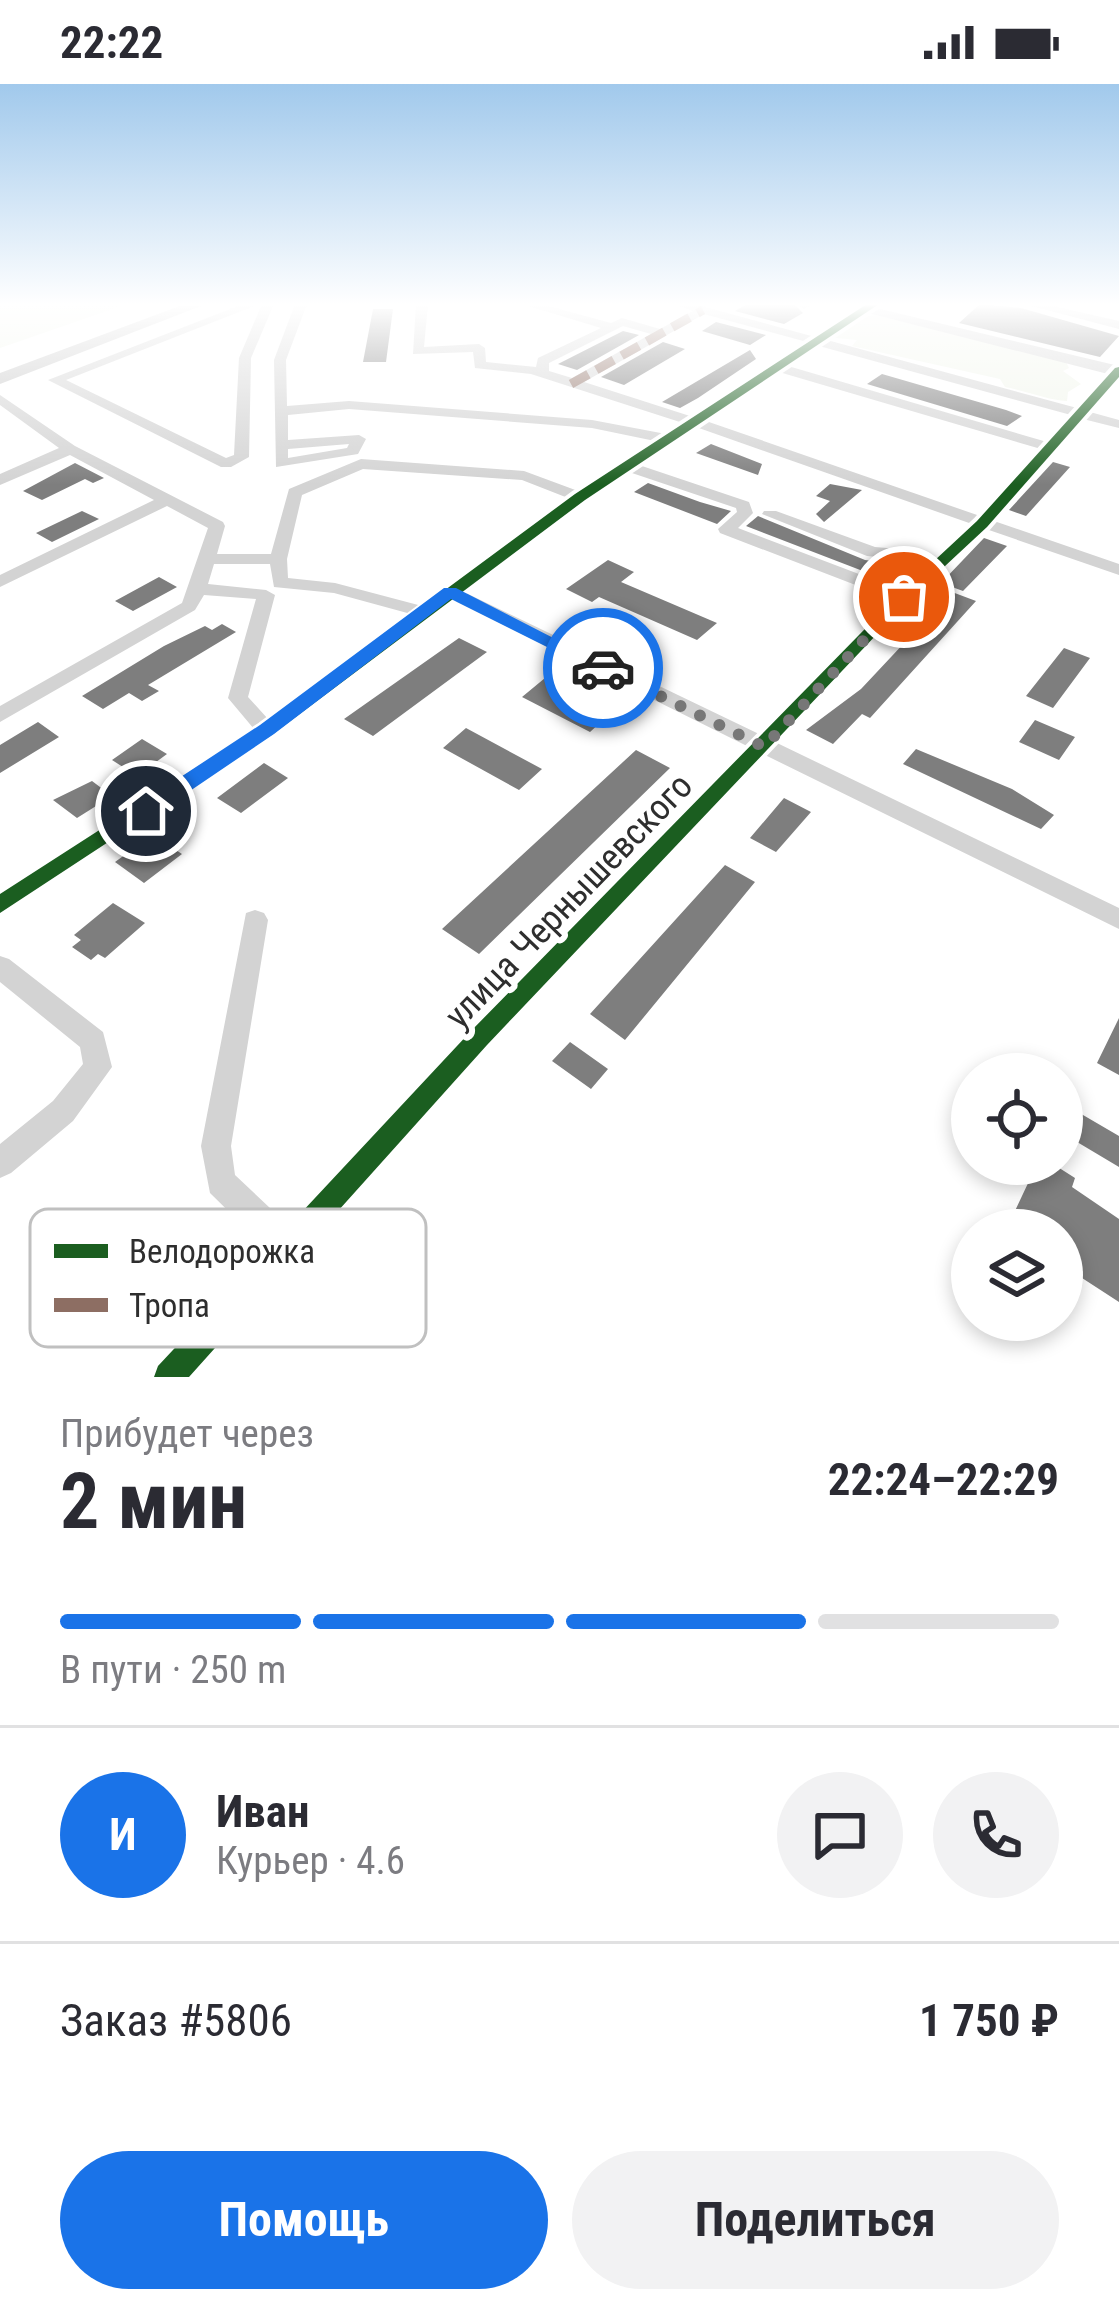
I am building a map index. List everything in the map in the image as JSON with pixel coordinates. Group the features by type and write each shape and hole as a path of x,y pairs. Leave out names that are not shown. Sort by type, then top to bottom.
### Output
{"main road":[{"path":"0,379 39,364"}],"street":[{"path":"96,364 55,380 226,464 242,457 245,364"},
{"path":"280,364 281,445"},
{"path":"480,364 542,373 698,423 1119,570"},
{"path":"542,373 543,364"},
{"path":"571,384 607,364"},
{"path":"0,905 267,730 421,610 580,497 784,364"},
{"path":"898,364 1119,424"},
{"path":"779,368 1050,447"},
{"name":"улица Чернышевского","path":"323,1209 496,1021 904,597 982,524 1118,371"},
{"path":"280,411 350,405 592,424 667,439"},
{"path":"0,715 189,606 200,589 203,559 217,526 70,449 3,406"},
{"path":"0,480 70,449"},
{"path":"421,610 335,588 280,583 278,559 296,492 361,464 524,476 580,497"},
{"path":"627,466 743,505 745,513 726,529 904,597"},
{"path":"0,582 166,500"},
{"path":"770,514 873,552 899,554 935,567"},
{"path":"203,559 278,559"},
{"path":"200,589 266,595 238,698 267,730"},
{"path":"450,592 1119,920"},
{"path":"248,1209 220,1182 216,1146 256,920"},
{"path":"0,967 94,1041 98,1067 63,1111 0,1162"},
{"name":"улица Чернышевского","path":"169,1377 196,1347"}],"shaded area":[{"path":"934,364 1067,364 1063,371 1081,384 1068,392 1067,401 1005,387 1000,379"}],"building":[{"path":"623,364 659,364 624,385 601,377"},
{"path":"726,364 748,364 680,408 662,402"},
{"path":"882,374 1022,416 1007,426 867,384"},
{"path":"711,444 762,464 758,475 696,453"},
{"path":"1053,462 1070,467 1026,516 1009,510"},
{"path":"75,463 104,478 93,483 85,479 42,500 23,491"},
{"path":"648,483 731,511 717,524 634,492"},
{"path":"830,484 862,490 824,522 816,514 830,501 816,496"},
{"path":"82,511 99,519 52,542 36,533"},
{"path":"758,516 880,562 868,573 746,526"},
{"path":"984,538 1007,546 963,591 941,583"},
{"path":"608,560 634,572 621,582 717,623 697,640 599,597 592,602 566,589"},
{"path":"159,577 177,587 133,611 115,601"},
{"path":"952,592 976,601 870,718 862,714 833,744 806,730 861,689"},
{"path":"222,624 236,632 148,685 159,691 142,701 129,693 103,709 82,696 164,646 205,626 212,630"},
{"path":"459,638 487,652 373,736 344,719"},
{"path":"1064,648 1090,658 1053,708 1026,696"},
{"path":"545,678 613,711 590,732 522,697"},
{"path":"1035,720 1075,737 1059,760 1019,742"},
{"path":"38,722 59,737 0,773 0,745"},
{"path":"466,728 542,769 519,790 443,748"},
{"path":"142,739 167,754 137,776 112,760"},
{"path":"916,749 1012,789 1054,815 1041,829 903,764"},
{"path":"636,750 670,768 479,954 442,929"},
{"path":"264,763 288,778 241,813 217,798"},
{"path":"92,781 112,796 77,818 53,800"},
{"path":"784,798 811,812 776,852 750,838"},
{"path":"161,840 182,854 144,883 115,862 144,841 153,847"},
{"path":"725,865 755,882 625,1040 590,1014"},
{"path":"113,903 145,923 105,958 98,954 91,960 72,947 81,940 74,935"},
{"path":"1119,1018 1119,1075 1097,1063"},
{"path":"570,1042 608,1069 591,1089 552,1061"},
{"path":"1083,1115 1119,1136 1119,1167 1083,1146"},
{"path":"1027,1185 1073,1185 1119,1219 1119,1302 1083,1279 1083,1209 1016,1209"}],"marked path":[{"path":"571,384 606,364"}],"cycle path":[{"path":"0,905 267,730 580,497 782,364"},
{"path":"323,1209 479,1038 911,590 982,524 1119,370"},
{"path":"169,1377 196,1347"}],"way so far":[{"path":"603,668 764,747 904,597"}],"route":[{"path":"146,811 267,730 450,592 603,668"}]}
